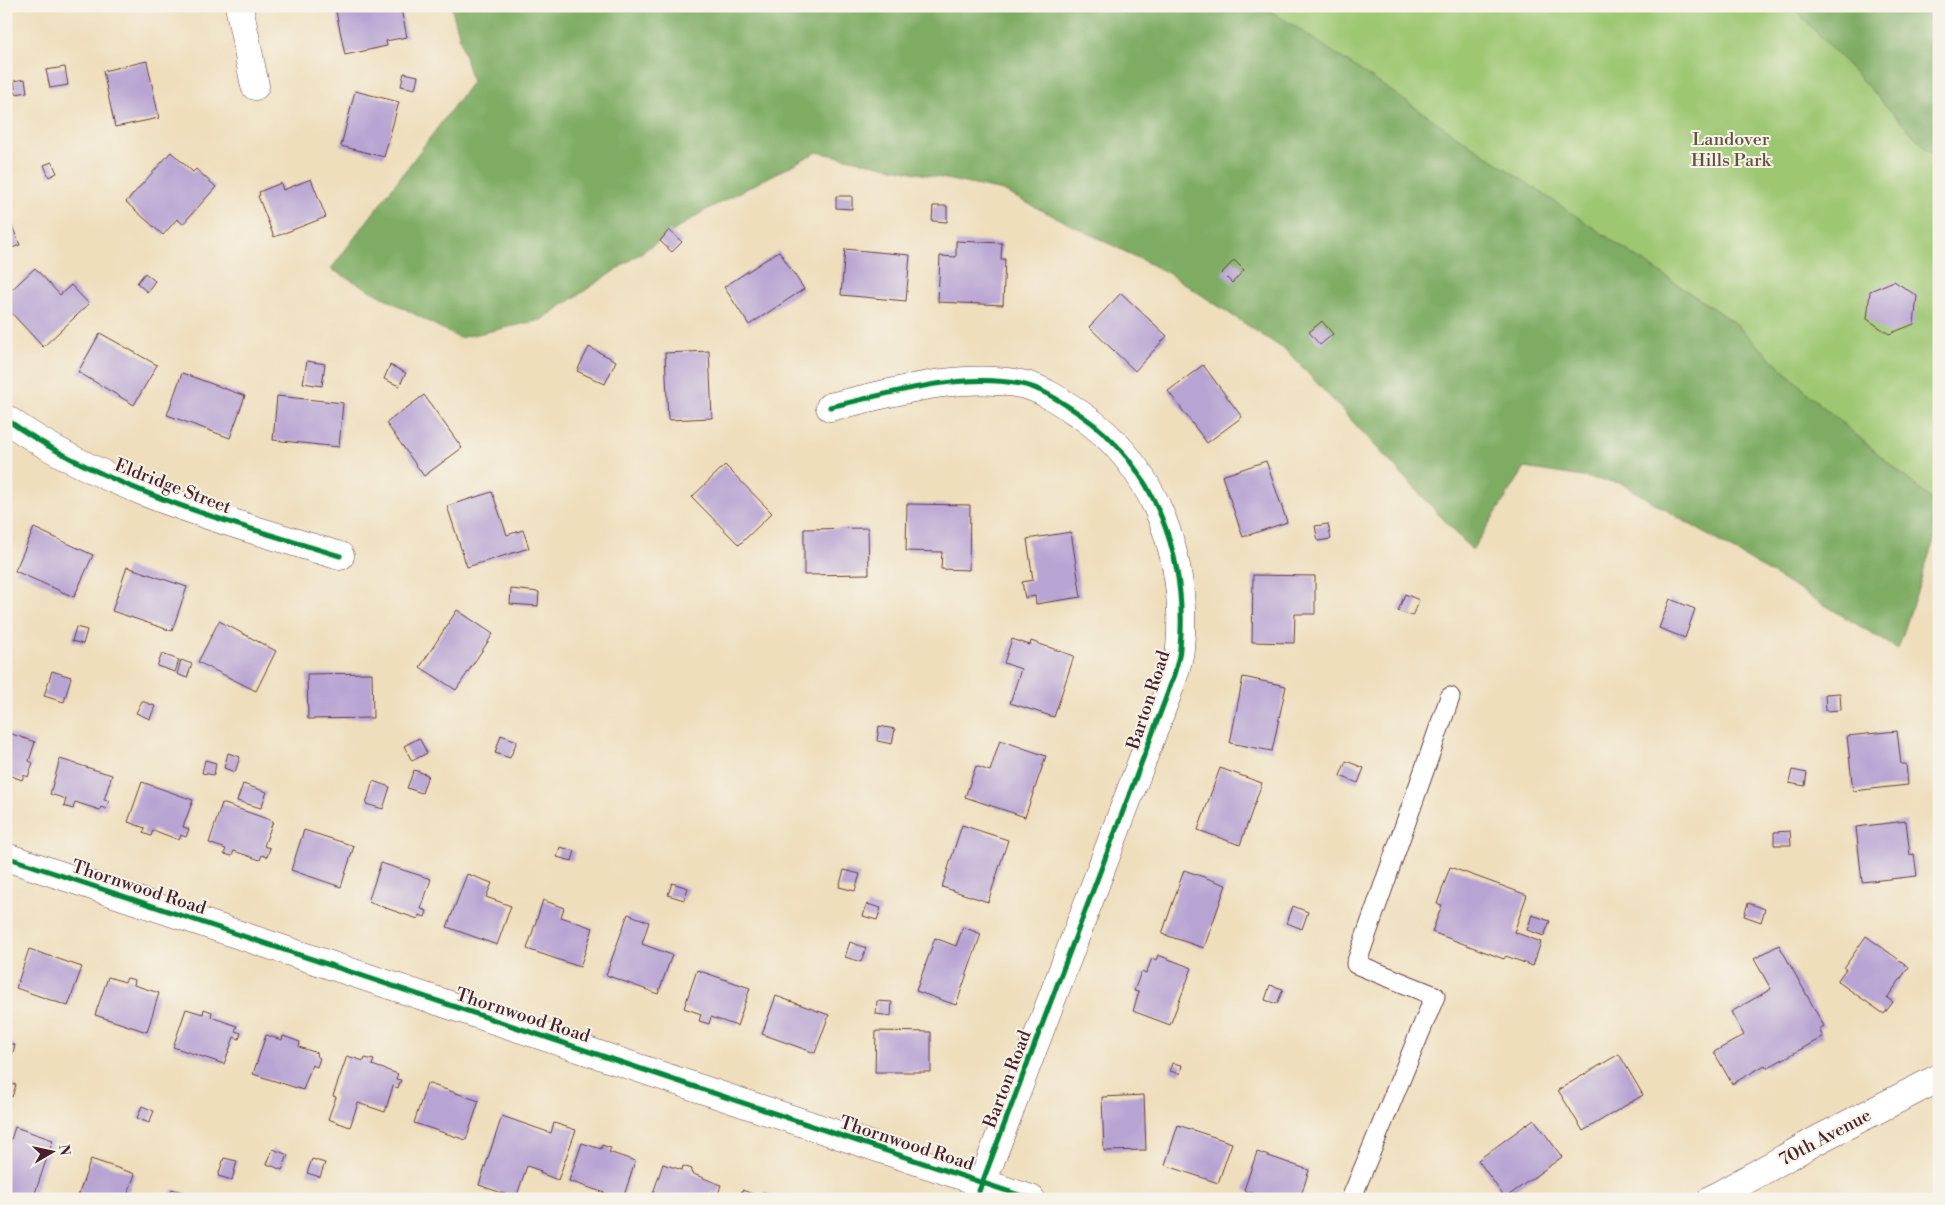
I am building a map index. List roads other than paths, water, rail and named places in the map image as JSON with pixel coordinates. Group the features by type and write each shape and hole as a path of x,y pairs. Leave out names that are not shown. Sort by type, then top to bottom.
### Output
{"street":[{"path":"239,6 255,86"},
{"name":"Barton Road","path":"830,408 906,389 949,382 988,381 1022,384 1059,400 1097,426 1133,463 1163,516 1176,559 1182,603 1180,650 1167,695 979,1191"},
{"name":"Eldridge Street","path":"6,419 32,438 70,459 136,488 225,521 340,556"},
{"name":"Thornwood Road","path":"6,857 979,1191 1031,1199"},
{"name":"70th Avenue","path":"1712,1199 1821,1138 1939,1078"}],"lane":[{"path":"1351,1199 1434,996 1356,964 1450,697"}],"park label":[{"name":"Landover Hills Park","path":"1731,149"}]}
